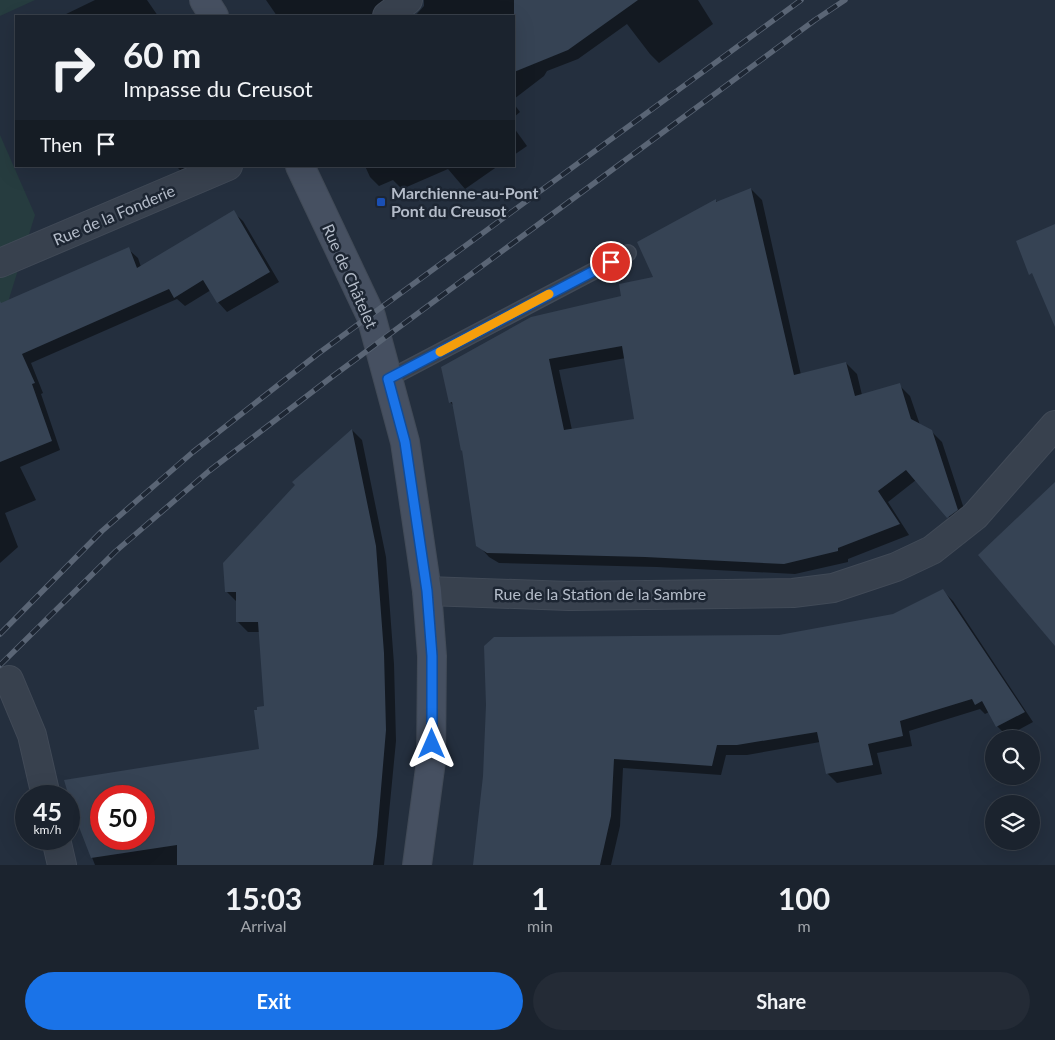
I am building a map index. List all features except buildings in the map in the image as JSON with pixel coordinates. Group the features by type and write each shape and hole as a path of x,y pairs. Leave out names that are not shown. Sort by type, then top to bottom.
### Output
{"main road":[{"path":"204,0 213,15"},
{"name":"Rue de Châtelet","path":"300,167 371,316 405,442 427,591 432,656 432,761 417,865"}],"street":[{"path":"388,15 408,0"},
{"name":"Rue de la Fonderie","path":"0,263 226,167"},
{"name":"Rue de la Station de la Sambre","path":"427,591 569,596 793,593 833,588 896,567 932,550 975,516 1055,425"},
{"path":"9,680 32,735 43,785"},
{"path":"59,850 62,865"}],"lane":[{"path":"388,379 628,253"}],"green space":[{"path":"0,0 35,0 0,16"},
{"path":"0,135 35,215 0,328"}],"railway":[{"path":"0,634 102,531 193,452 319,353 801,0"},
{"path":"0,665 116,551 209,471 333,376 815,20 845,0"}],"slow traffic":[{"path":"440,352 549,294"}],"place":[{"name":"Marchienne-au-Pont Pont du Creusot","path":"381,202"}],"route":[{"path":"432,744 432,656 427,591 405,442 388,379 611,262"}]}
